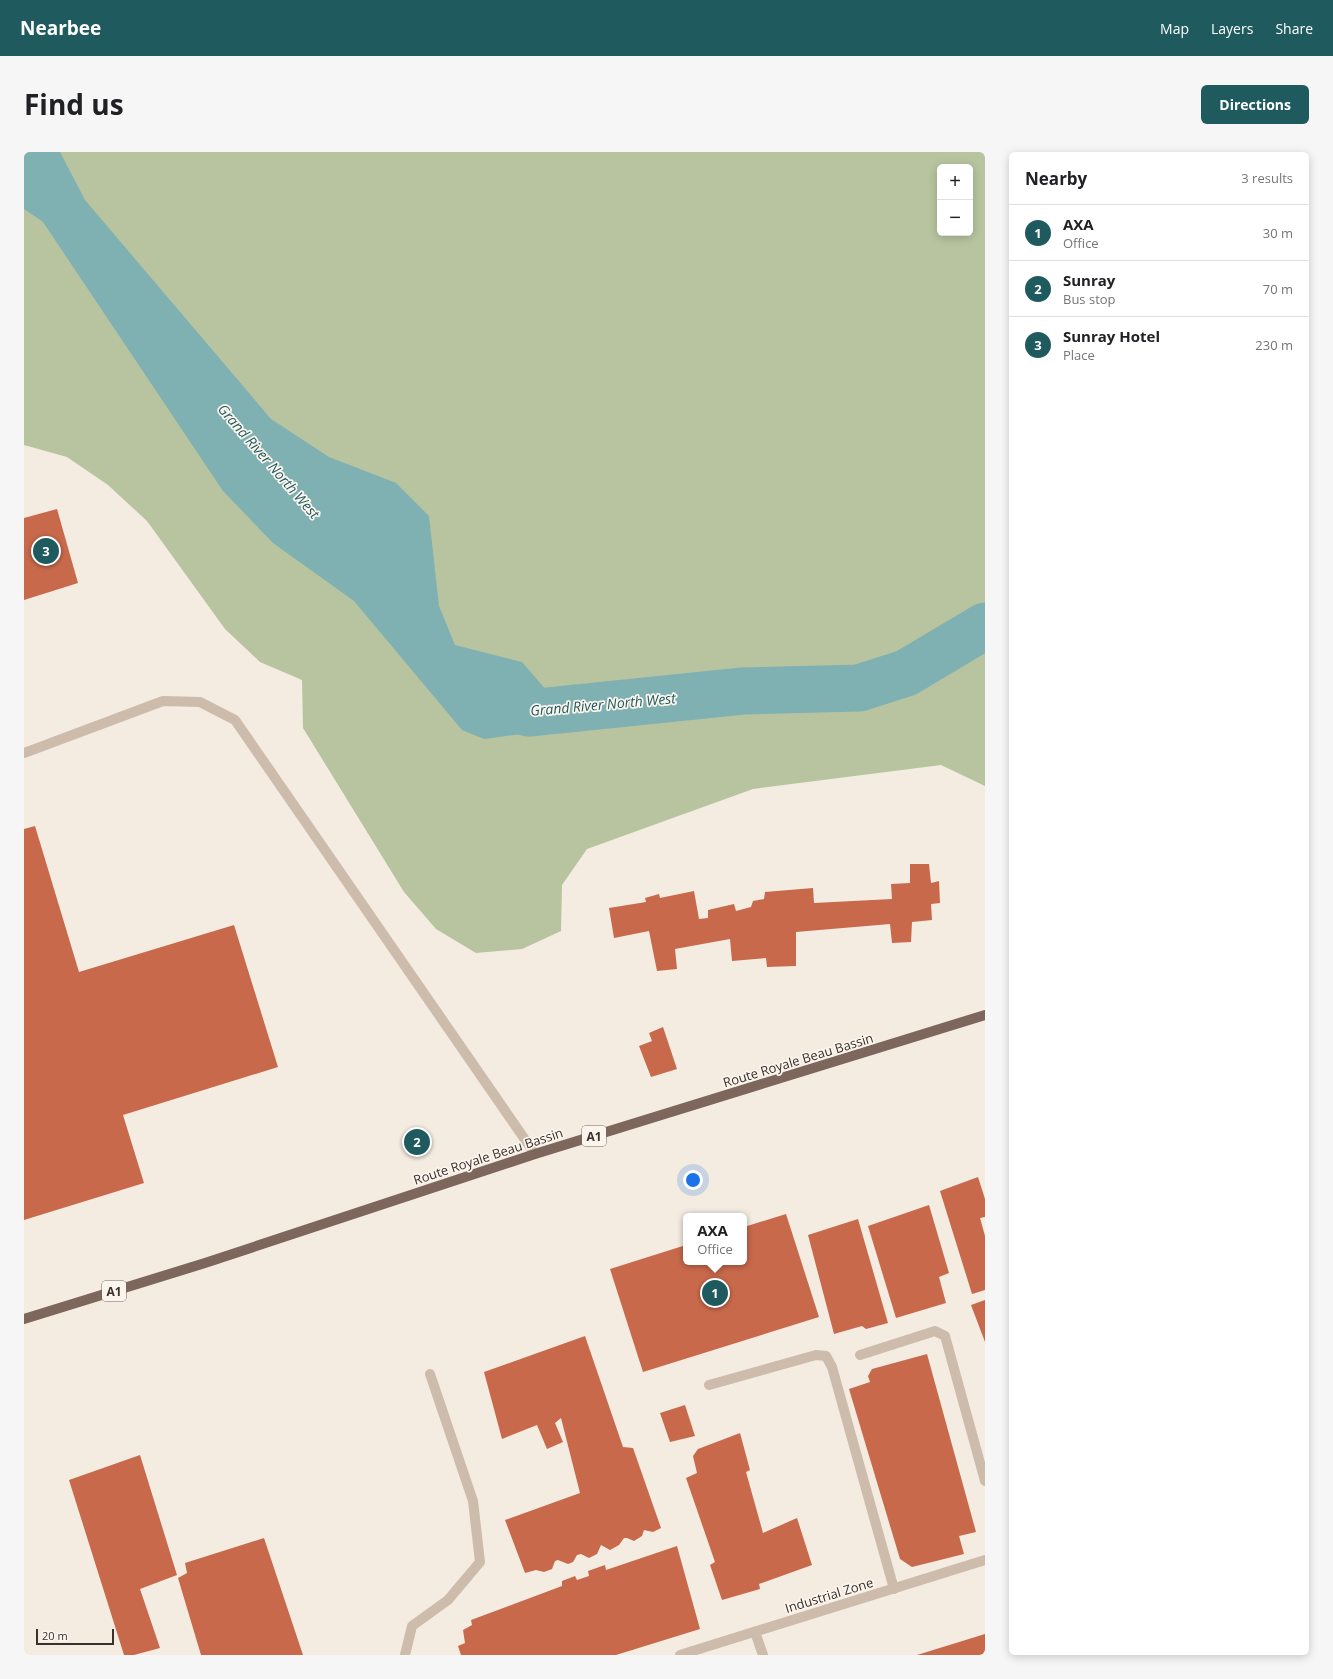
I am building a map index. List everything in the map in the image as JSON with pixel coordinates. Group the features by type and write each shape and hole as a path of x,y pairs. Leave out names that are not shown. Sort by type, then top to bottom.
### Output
{"main road":[{"name":"Route Royale Beau Bassin","path":"24,1319 205,1263 535,1154 985,1015"}],"street":[{"path":"24,753 163,701 200,702 235,720 535,1154"},
{"path":"860,1355 935,1331 945,1336 985,1481"},
{"path":"709,1384 816,1355 826,1356 832,1367 894,1589"},
{"path":"405,1655 412,1626 448,1600 480,1562 473,1500 430,1374"},
{"name":"Industrial Zone","path":"680,1655 985,1560"},
{"path":"755,1632 763,1655"}],"green space":[{"path":"24,152 985,152 985,786 941,765 753,789 587,849 562,885 561,931 522,949 476,953 436,929 404,892 303,728 302,680 260,662 225,629 147,521 108,485 67,457 24,445"}],"water":[{"path":"24,152 60,152 85,200 271,419 329,457 396,483 429,516 439,606 455,645 522,662 566,713 553,730 484,739 462,730 354,601 273,543 223,491 43,222 24,209"}],"building":[{"path":"57,509 78,583 24,600 24,518"},
{"path":"35,826 79,972 234,925 278,1067 123,1115 144,1183 24,1220 24,829"},
{"path":"910,864 929,864 931,883 939,881 940,903 931,904 932,920 912,922 911,942 892,943 890,924 796,932 796,966 767,967 766,958 732,961 730,939 675,949 677,969 657,971 649,931 614,938 609,908 646,902 645,898 659,894 660,898 694,891 699,919 708,918 708,910 734,904 736,911 751,907 753,901 764,899 765,892 813,888 814,903 892,899 891,884 910,883"},
{"path":"663,1027 677,1069 651,1077 639,1046 652,1041 649,1033"},
{"path":"978,1177 985,1199 985,1217 980,1218 985,1236 985,1290 972,1294 940,1191"},
{"path":"929,1205 949,1273 939,1277 946,1303 896,1318 868,1226"},
{"path":"786,1214 819,1317 643,1372 610,1269 683,1246 683,1265 747,1265 747,1226"},
{"path":"858,1219 888,1323 866,1329 862,1326 834,1334 808,1235"},
{"path":"985,1300 985,1342 971,1305"},
{"path":"585,1336 623,1447 633,1448 661,1528 653,1532 644,1530 642,1536 634,1541 624,1538 619,1545 610,1550 601,1545 597,1554 589,1558 581,1554 577,1555 573,1562 568,1564 558,1560 555,1561 552,1569 544,1572 536,1570 525,1573 505,1520 580,1493 561,1418 555,1423 563,1442 547,1449 537,1425 502,1439 484,1372"},
{"path":"927,1354 976,1532 959,1536 964,1554 912,1567 900,1559 849,1389 870,1382 868,1376 872,1369"},
{"path":"685,1405 695,1436 670,1442 660,1413"},
{"path":"740,1433 750,1470 746,1472 763,1533 797,1518 812,1565 759,1584 760,1589 722,1600 710,1565 715,1562 686,1478 697,1473 693,1456 698,1449"},
{"path":"140,1455 177,1575 140,1589 160,1648 134,1655 124,1655 69,1480"},
{"path":"264,1538 303,1655 201,1655 178,1578 187,1573 185,1563"},
{"path":"677,1546 700,1629 616,1655 461,1655 458,1646 465,1643 463,1630 472,1625 471,1620 562,1586 562,1581 575,1576 577,1580 589,1576 588,1571 605,1565 606,1570"},
{"path":"985,1634 985,1655 917,1655"}],"waterway":[{"name":"Grand River North West","path":"501,704 507,708 529,713 743,691 859,688 906,673 985,626"}],"place":[{"name":"Sunray Hotel","path":"46,551"},
{"name":"Sunray","path":"417,1142"},
{"name":"AXA","path":"715,1293"}]}
